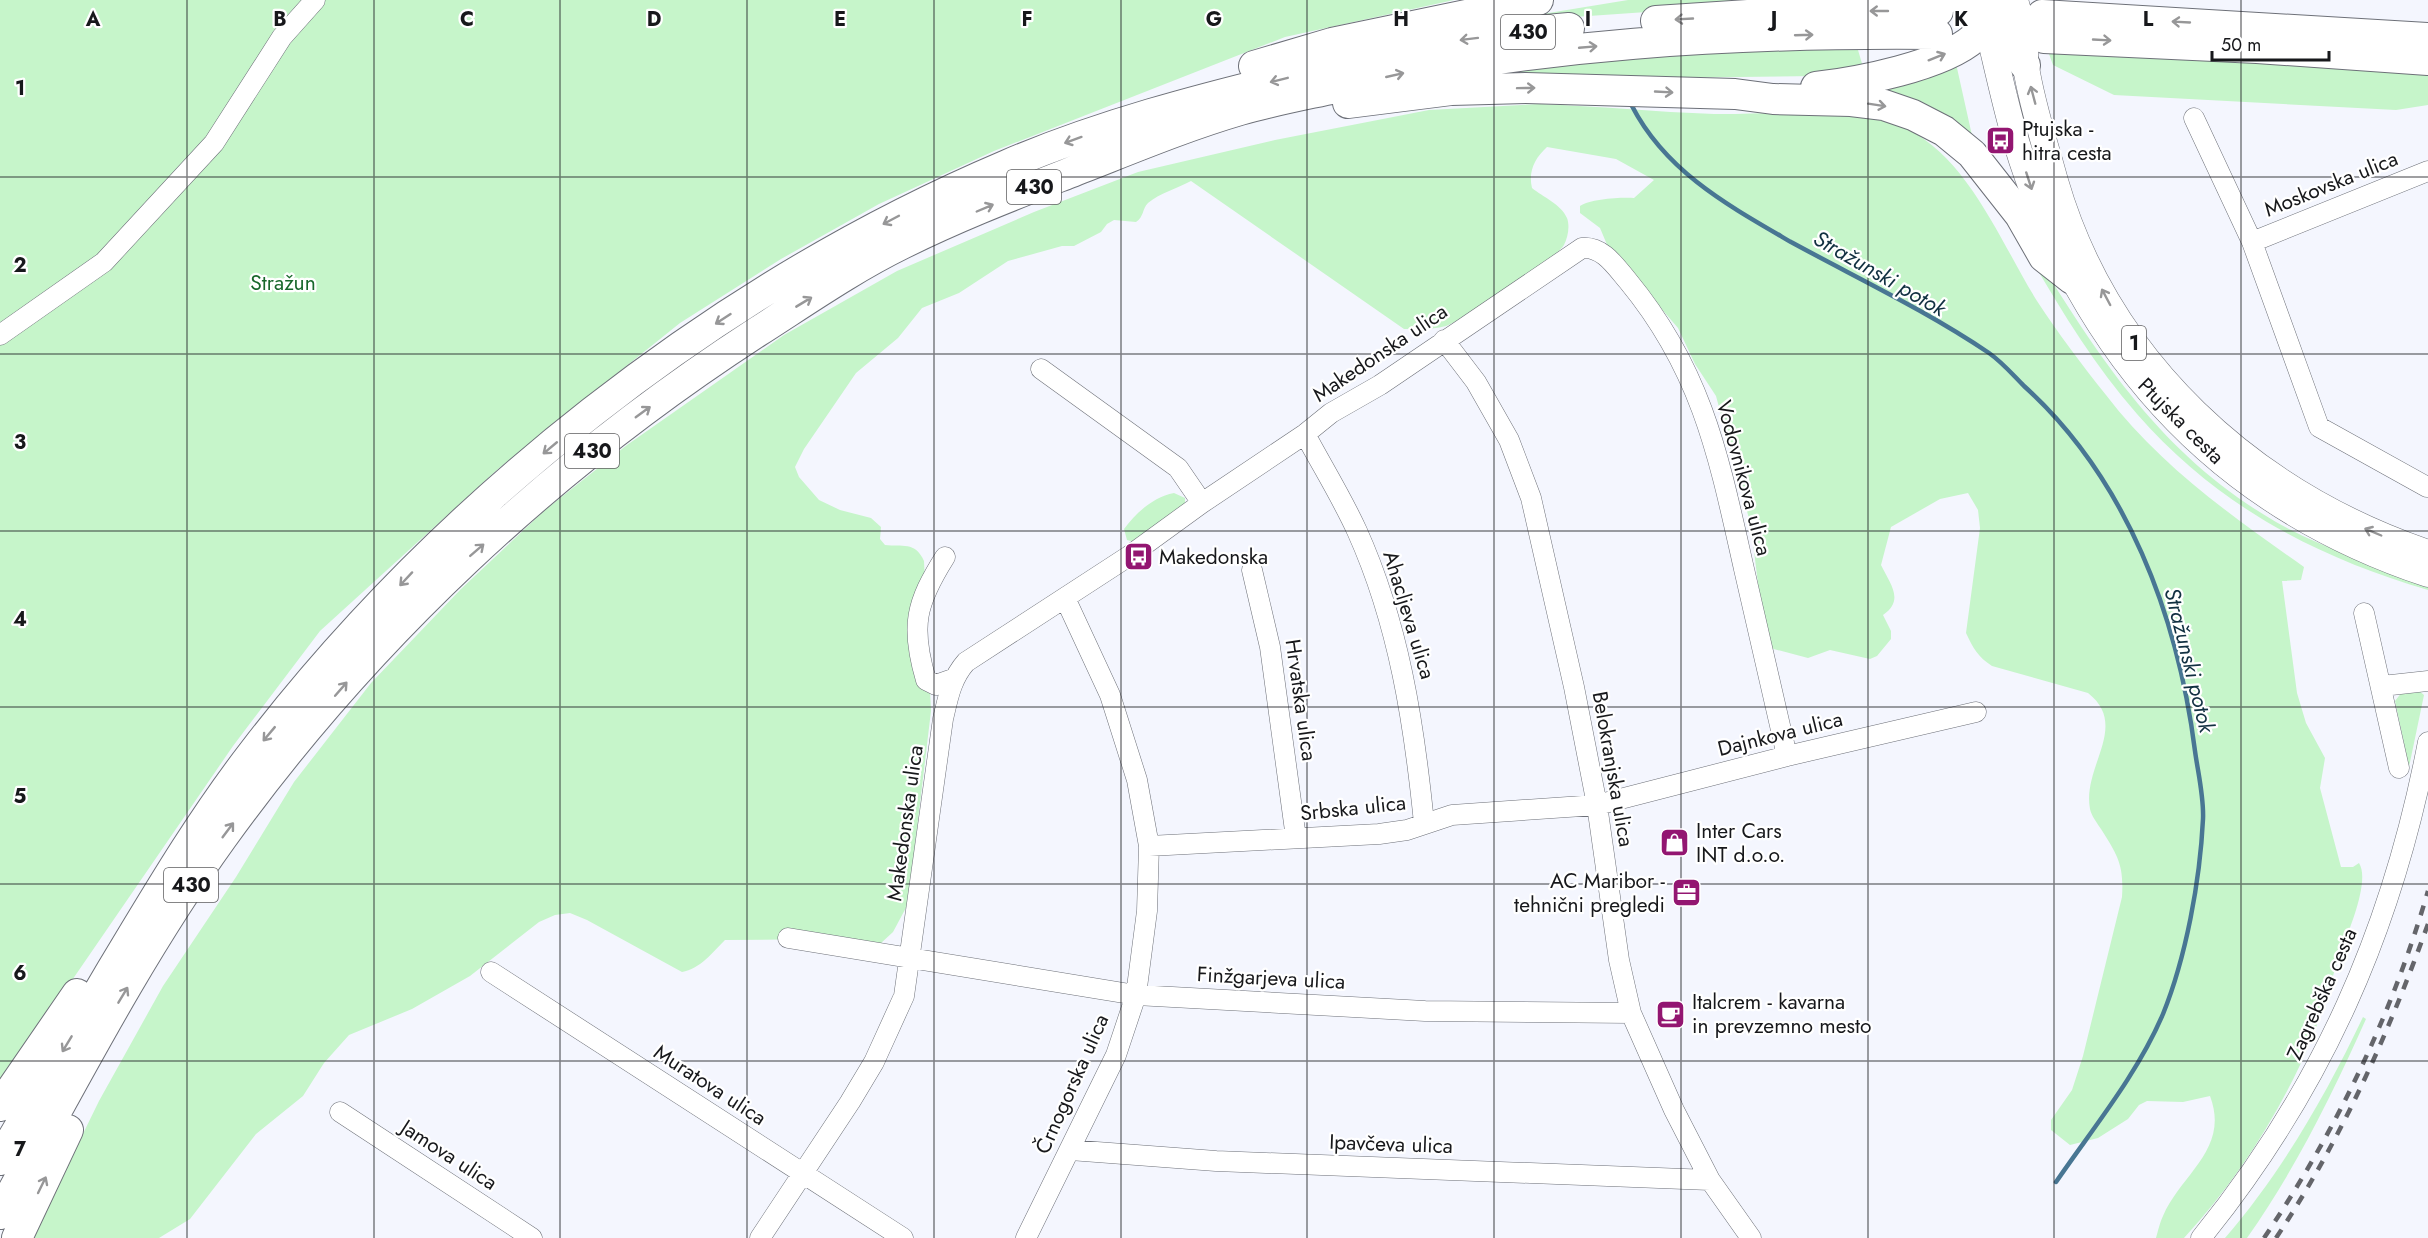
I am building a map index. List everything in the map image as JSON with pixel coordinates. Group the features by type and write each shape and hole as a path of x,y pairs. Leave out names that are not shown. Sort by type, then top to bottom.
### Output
{"highway":[{"path":"1133,134 1170,95 1275,60 1407,26 1538,0"},
{"path":"1946,15 1975,8 1989,8"},
{"path":"1736,94 1846,83 1934,59 1973,38 1989,8"},
{"path":"1989,8 1997,28 2025,65"},
{"name":"430","path":"0,1160 140,922 198,829 254,752 334,657 428,555 592,413 692,339 791,274 907,212 1008,164 1414,70 1552,50 1674,40 1843,33 1946,15"},
{"path":"2428,38 2043,26 2428,60"},
{"path":"1133,134 1451,90 1526,88 1736,94 1773,99 1851,101 1884,105 1913,115 1944,131 1981,164 2020,215 2044,257 2072,279"},
{"name":"430","path":"0,1214 93,1045 161,931 220,841 302,733 354,673 447,576 610,436 707,365 797,306 900,245 1133,134"},
{"path":"0,1106 98,963 140,922"},
{"path":"17,1238 87,1090 93,1045"}],"main road":[{"name":"Ptujska cesta","path":"2015,0 2023,29 2025,65 2055,182 2082,254 2121,326 2184,402 2228,445 2272,478 2328,512 2428,553"},
{"name":"Ptujska cesta","path":"1989,8 2004,99 2032,189 2072,279 2134,374 2171,415 2218,460 2295,516 2363,550 2428,574"}],"street":[{"path":"0,335 104,262 214,143 282,37 315,0"},
{"path":"2194,118 2253,242 2319,427 2427,488"},
{"name":"Moskovska ulica","path":"2253,242 2428,171"},
{"name":"Makedonska ulica","path":"760,1238 874,1062 904,996 911,960 943,719 953,679 966,662 1065,598 1305,434 1330,413 1380,385 1568,255 1588,247"},
{"name":"Vodovnikova ulica","path":"1588,247 1600,252 1614,265 1639,296 1665,333 1704,411 1726,489 1787,756"},
{"name":"Belokranjska ulica","path":"1444,340 1461,360 1487,401 1509,440 1526,483 1574,687 1597,806 1619,960 1631,1013 1674,1110 1710,1180 1751,1238"},
{"path":"1041,369 1178,468 1202,503"},
{"name":"Ahacljeva ulica","path":"1305,434 1357,530 1388,618 1408,693 1416,740 1424,823"},
{"path":"945,556 921,599 915,628 926,680 936,685 953,679"},
{"name":"Hrvatska ulica","path":"1252,570 1270,648 1296,838"},
{"name":"Črnogorska ulica","path":"1026,1238 1116,1054 1136,995 1147,911 1149,846 1137,780 1110,694 1065,598"},
{"path":"2364,613 2399,768"},
{"path":"2382,686 2428,681"},
{"name":"Dajnkova ulica","path":"1597,806 1787,756 1976,712"},
{"name":"Zagrebška cesta","path":"2201,1238 2274,1141 2334,1036 2361,976 2385,906 2409,824 2428,742"},
{"name":"Srbska ulica","path":"1149,846 1379,834 1407,830 1452,815 1597,806"},
{"name":"Finžgarjeva ulica","path":"788,938 911,960 1136,995 1425,1011 1631,1013"},
{"name":"Muratova ulica","path":"491,972 903,1238"},
{"name":"Jamova ulica","path":"340,1112 532,1238"},
{"name":"Ipavčeva ulica","path":"1070,1150 1216,1161 1710,1180"}],"green space":[{"name":"Stražun","path":"0,0 1454,0 1285,37 994,151 879,204 781,259 680,323 498,469 320,631 233,746 0,1085"},
{"path":"1628,0 1821,0 1487,23"},
{"path":"1870,42 1858,50 1863,67 1816,76 1412,81 1536,62"},
{"path":"2045,43 2428,65 2428,105 2396,110 2114,95 2053,65"},
{"path":"1955,59 1975,149 1853,93"},
{"path":"1540,104 1714,114 1813,112 1863,116 1907,129 1929,143 1949,161 1966,182 1982,205 2045,313 2079,361 2127,420 2173,467 2198,488 2304,567 2301,580 2282,581 2297,693 2306,723 2325,758 2320,788 2341,867 2353,867 2359,863 2362,871 2361,892 2312,1038 2287,1092 2240,1169 2184,1238 2156,1238 2162,1218 2171,1201 2209,1146 2214,1131 2215,1115 2210,1096 2183,1102 2147,1101 2139,1105 2128,1119 2098,1138 2070,1145 2051,1130 2051,1120 2072,1090 2083,1056 2122,897 2119,861 2090,809 2089,793 2092,777 2105,733 2105,719 2100,706 2088,693 1992,666 1979,656 1974,648 1966,633 1980,528 1978,510 1968,493 1940,499 1891,527 1881,565 1894,592 1893,604 1883,615 1891,631 1891,639 1877,656 1870,659 1830,650 1808,658 1770,648 1762,617 1751,526 1716,396 1695,364 1678,328 1608,247 1600,228 1580,213 1580,206 1598,200 1634,198 1654,180 1616,159 1547,147 1534,165 1531,176 1532,188 1556,205 1567,218 1568,232 1564,245 1557,253 1508,289 1446,326 1430,329 1404,329 1191,181 1153,199 1136,222 1114,220 1107,224 1101,232 1074,246 1062,246 1008,261 959,293 922,308 898,338 856,373 804,449 795,467 799,477 819,500 840,510 871,518 881,527 880,539 885,545 908,546 916,550 924,561 931,711 908,904 893,932 880,944 829,939 725,940 700,964 682,972 587,920 570,913 555,915 539,922 470,976 412,1009 349,1035 324,1063 303,1096 256,1134 190,1219 159,1238 32,1238 99,1101 163,986 236,877 294,782 371,683 461,589 545,510 627,445 784,335 897,271 1034,212 1138,172 1275,140 1429,110"},
{"path":"2024,236 2103,358 2162,431 2196,464 2234,495 2294,532 2428,583 2428,590 2345,561 2306,543 2234,501 2200,475 2137,414 2104,373 2060,308 2020,240"},
{"path":"1174,493 1185,498 1185,504 1134,542 1127,540 1124,529 1134,517 1152,502"},
{"path":"2418,690 2424,695 2409,767 2395,701 2402,692"},
{"path":"2363,1017 2366,1019 2340,1076 2281,1186 2247,1238 2225,1238 2265,1187 2302,1132"}],"waterway":[{"name":"Stražunski potok","path":"1632,106 1662,150 1681,169 1722,201 1791,242 1941,323 1998,360 2060,423 2092,463 2119,507 2142,553 2161,601 2176,651 2187,701 2203,802 2195,893 2179,968 2163,1014 2152,1037 2127,1080 2056,1182"}],"railway":[{"path":"2264,1238 2315,1156 2359,1071 2397,982 2428,891"},
{"path":"2276,1238 2322,1163 2361,1086 2397,1006 2428,924"}],"place":[{"name":"Ptujska - hitra cesta","path":"2001,141"},
{"name":"Makedonska","path":"1138,557"},
{"name":"Inter Cars INT d.o.o.","path":"1675,843"},
{"name":"AC Maribor - tehnični pregledi","path":"1686,893"},
{"name":"Italcrem - kavarna in prevzemno mesto","path":"1671,1014"}]}
